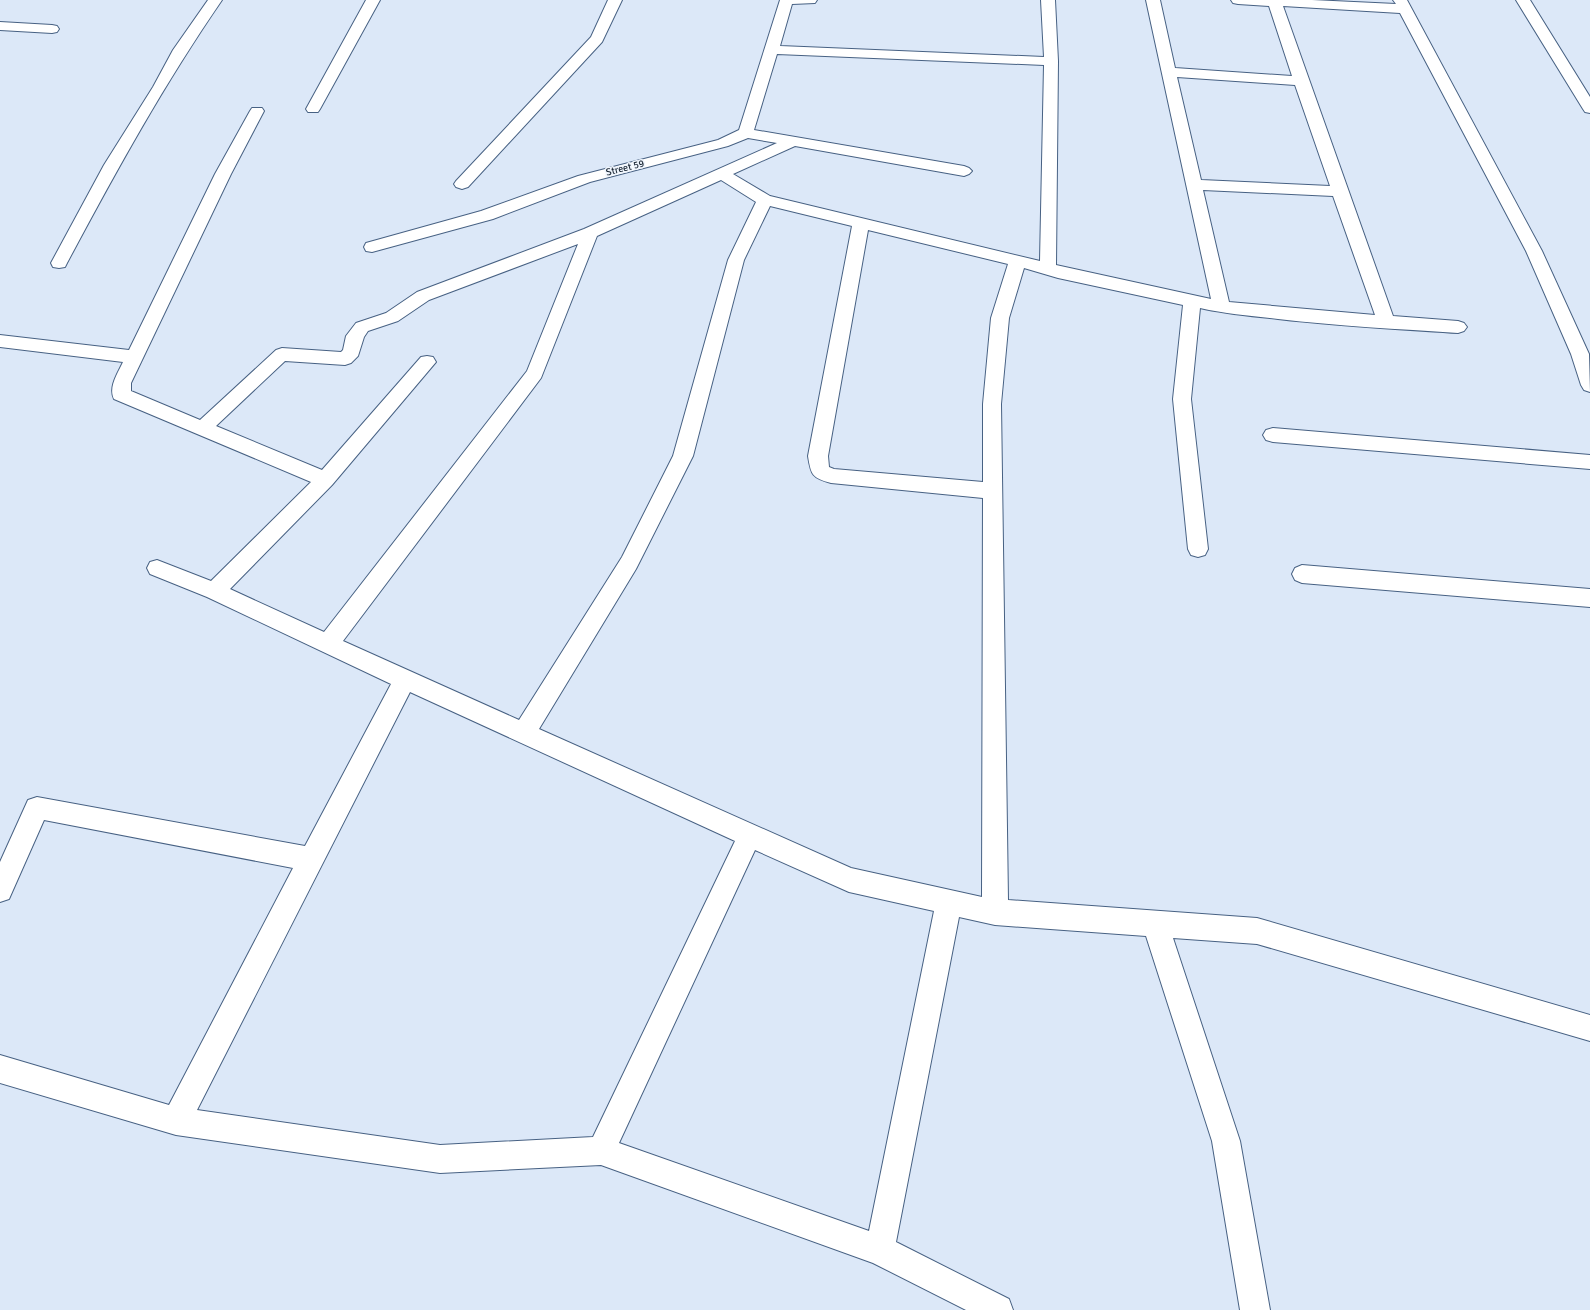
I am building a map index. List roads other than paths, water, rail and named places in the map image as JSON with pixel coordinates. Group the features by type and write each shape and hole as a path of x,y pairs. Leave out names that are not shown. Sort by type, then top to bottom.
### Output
{"street":[{"path":"59,262 112,165 180,50 215,0"},
{"path":"313,109 372,0"},
{"path":"462,184 597,39 615,0"},
{"path":"810,0 787,0 746,133 964,171"},
{"path":"1048,0 1051,61 1048,268"},
{"path":"1153,0 1221,307"},
{"path":"1238,0 1275,3 1403,5 1534,251 1580,354 1590,385"},
{"path":"1523,0 1590,109"},
{"path":"1275,3 1386,322"},
{"path":"0,26 52,29"},
{"path":"771,50 1051,61"},
{"path":"1169,72 1301,81"},
{"path":"257,111 220,181 134,357 122,382 121,394 325,480"},
{"name":"Street 59","path":"372,247 487,215 584,179 723,143 746,133"},
{"path":"202,429 282,354 345,359 352,352 355,336 362,327 392,317 423,296 590,233 792,142"},
{"path":"722,174 765,200 1018,260 1058,272 1192,301 1221,307 1304,316 1458,327"},
{"path":"1194,185 1340,190"},
{"path":"524,733 629,563 683,456 736,260 765,200"},
{"path":"861,223 818,456 820,471 831,476 992,491"},
{"path":"328,644 534,373 590,233"},
{"path":"995,912 992,404 1000,318 1018,260"},
{"path":"1192,301 1182,398 1198,548"},
{"path":"0,341 134,357"},
{"path":"214,591 325,480 427,362"},
{"path":"1273,435 1590,462"},
{"path":"158,568 214,591 850,880 995,912 1257,930 1590,1028"},
{"path":"1302,574 1590,598"},
{"path":"176,1121 405,679"},
{"path":"0,890 37,808 311,859"},
{"path":"601,1151 750,835"},
{"path":"880,1250 949,902"},
{"path":"1155,923 1226,1141 1255,1310"},
{"path":"0,1069 176,1121 440,1159 601,1151 880,1250 998,1310"}]}
